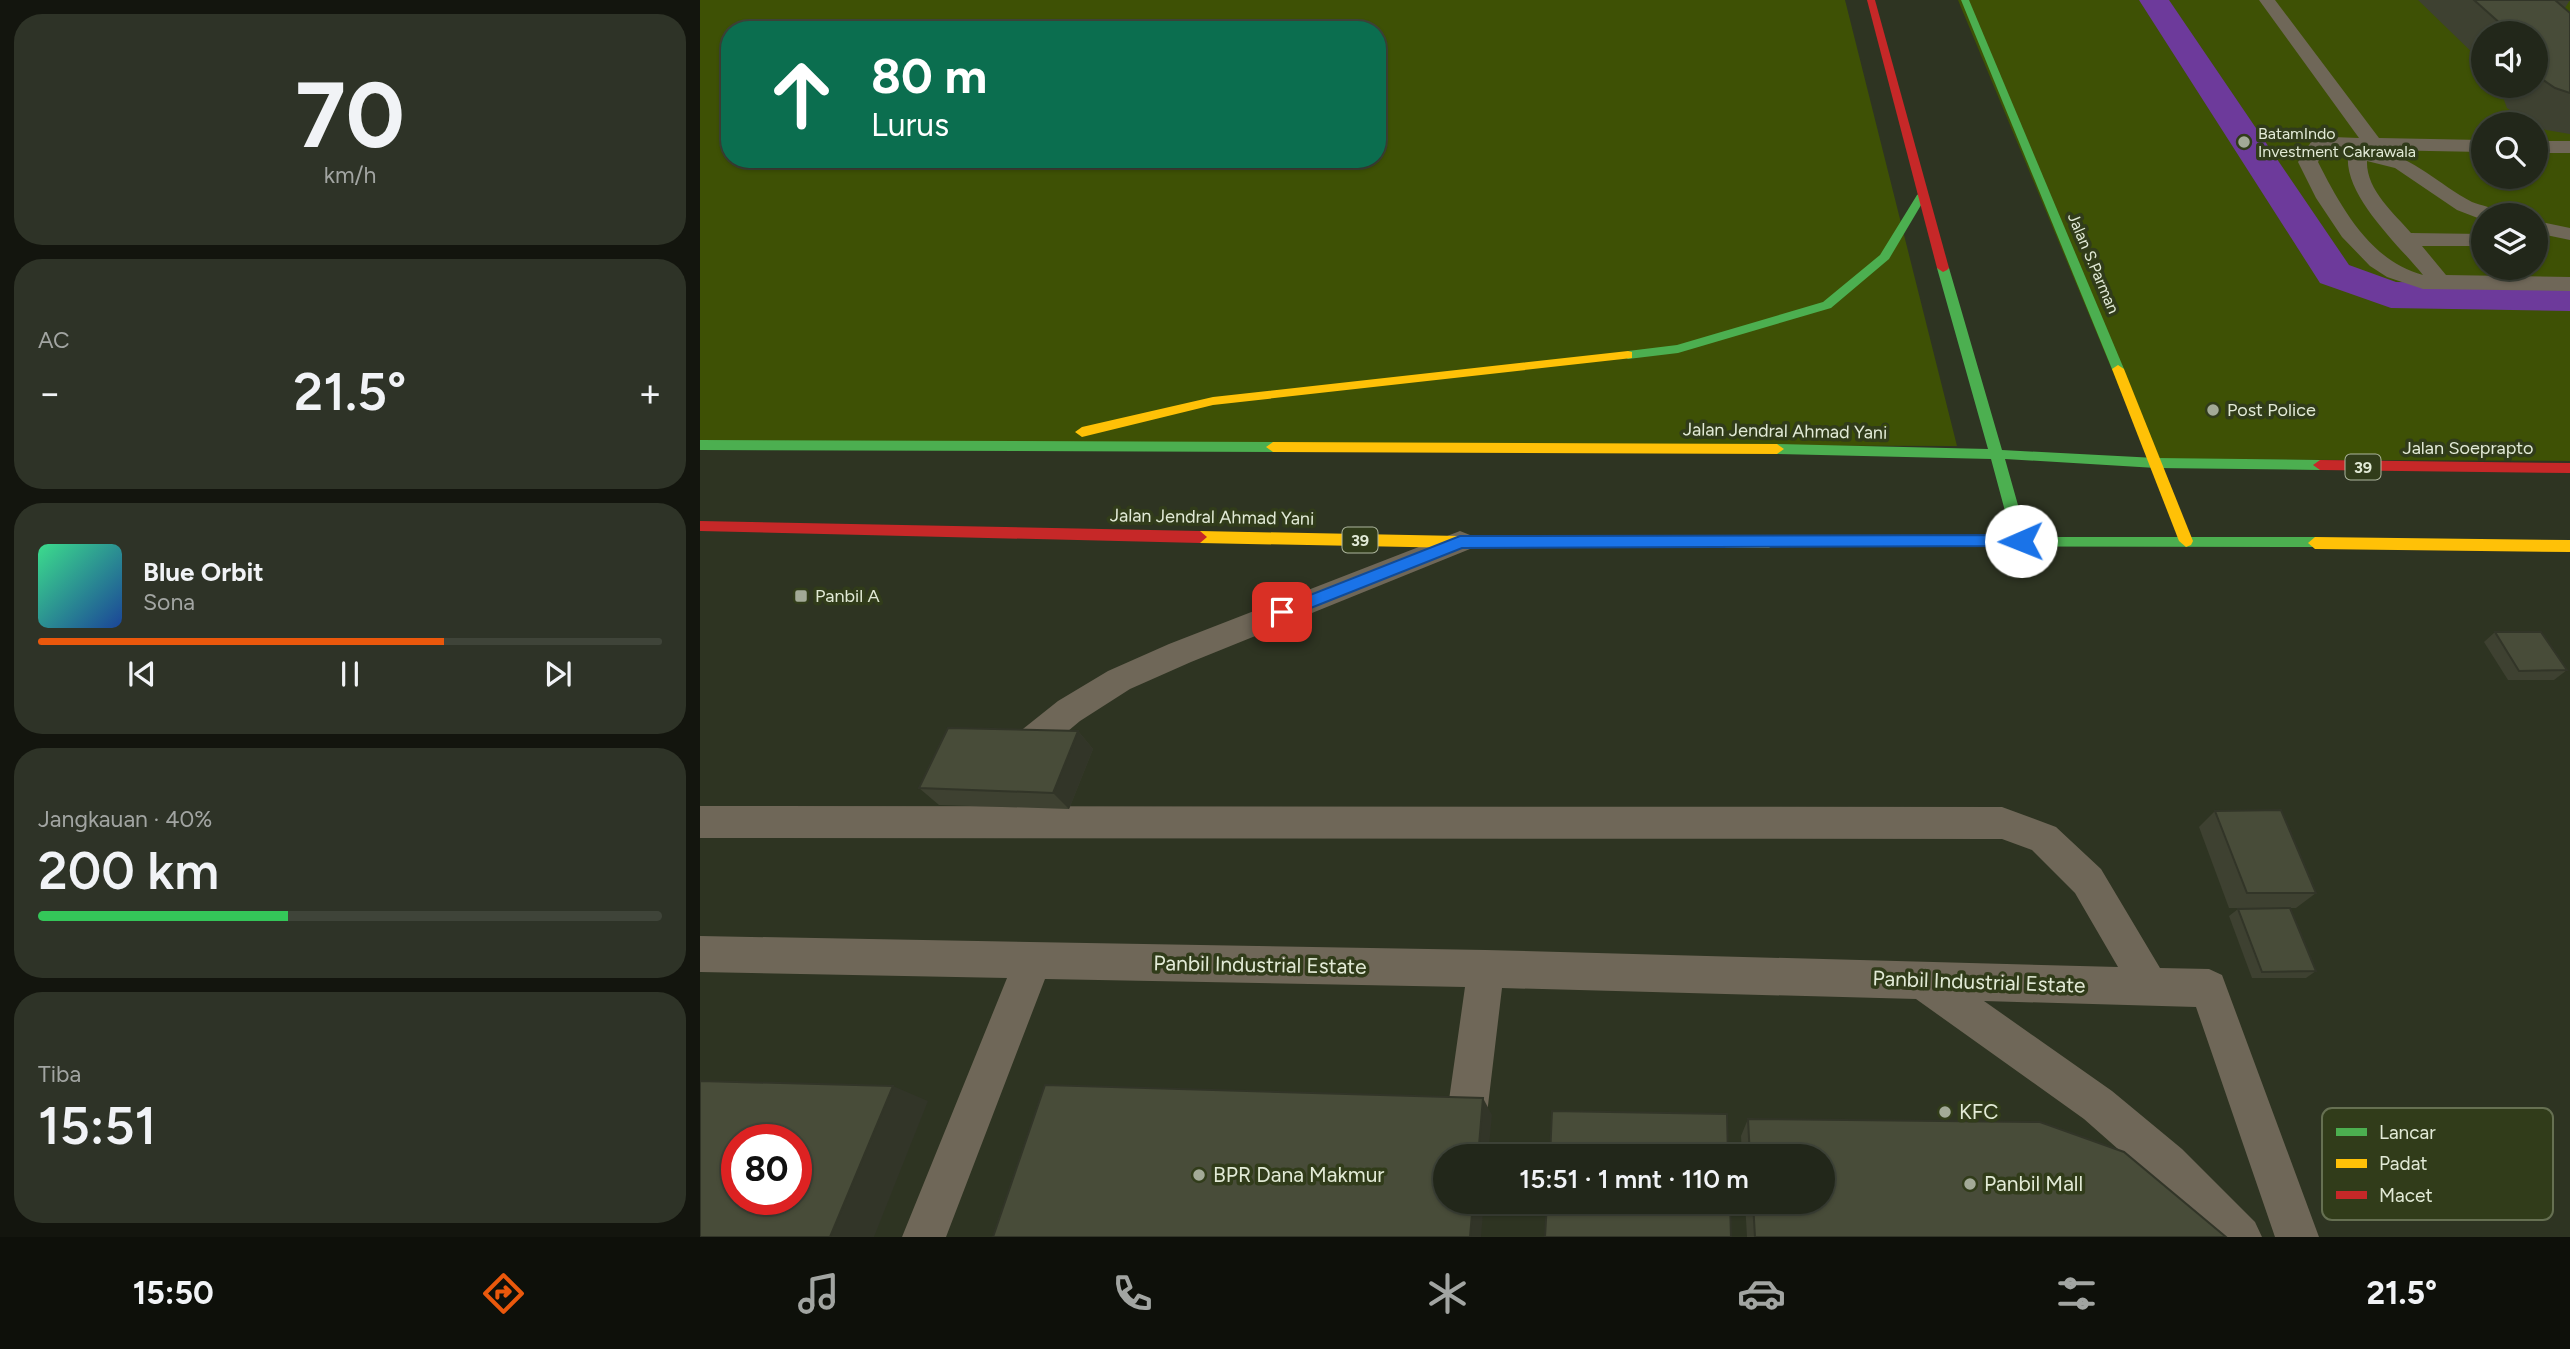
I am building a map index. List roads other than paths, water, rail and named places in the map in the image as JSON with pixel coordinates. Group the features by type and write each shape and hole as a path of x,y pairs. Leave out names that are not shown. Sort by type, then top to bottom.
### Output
{"main road":[{"path":"1871,0 1922,195 2021,541"},
{"name":"Jalan S.Parman","path":"1965,0 2186,541"},
{"path":"1022,447 1213,401 1678,349 1827,305 1885,257 1922,195"},
{"name":"Jalan Jendral Ahmad Yani","path":"700,445 1809,449 1995,454 2156,463"},
{"name":"Jalan Soeprapto","path":"2156,463 2570,468"},
{"name":"Jalan Jendral Ahmad Yani","path":"700,526 1460,542 2186,541"},
{"name":"39","path":"2186,541 2570,546"}],"lane":[{"path":"2267,0 2372,142"},
{"path":"2471,146 2333,143 2318,146 2308,162 2322,191 2348,229 2376,261 2414,281 2570,284"},
{"path":"2548,147 2570,147"},
{"path":"2440,282 2364,188 2356,164 2358,155 2398,161 2471,208"},
{"path":"2548,229 2570,234"},
{"path":"2406,239 2471,240"},
{"path":"2548,241 2570,242"},
{"path":"1026,747 1069,711 1119,680 1180,653 1460,542"},
{"path":"700,822 993,815 2002,823 2044,838 2088,881 2150,987"},
{"name":"Panbil Industrial Estate","path":"700,954 1486,969 2209,988 2297,1237"},
{"path":"924,1237 1033,961"},
{"path":"1467,1114 1486,969"},
{"path":"1923,981 2098,1105 2167,1164 2240,1237"}],"waterway":[{"path":"2154,0 2334,274 2391,295 2570,298"}],"place":[{"name":"BatamIndo Investment Cakrawala","path":"2244,142"},
{"name":"Post Police","path":"2213,410"},
{"name":"Panbil A","path":"801,596"},
{"name":"KFC","path":"1945,1112"},
{"name":"BPR Dana Makmur","path":"1199,1175"},
{"name":"Panbil Mall","path":"1970,1184"}]}
